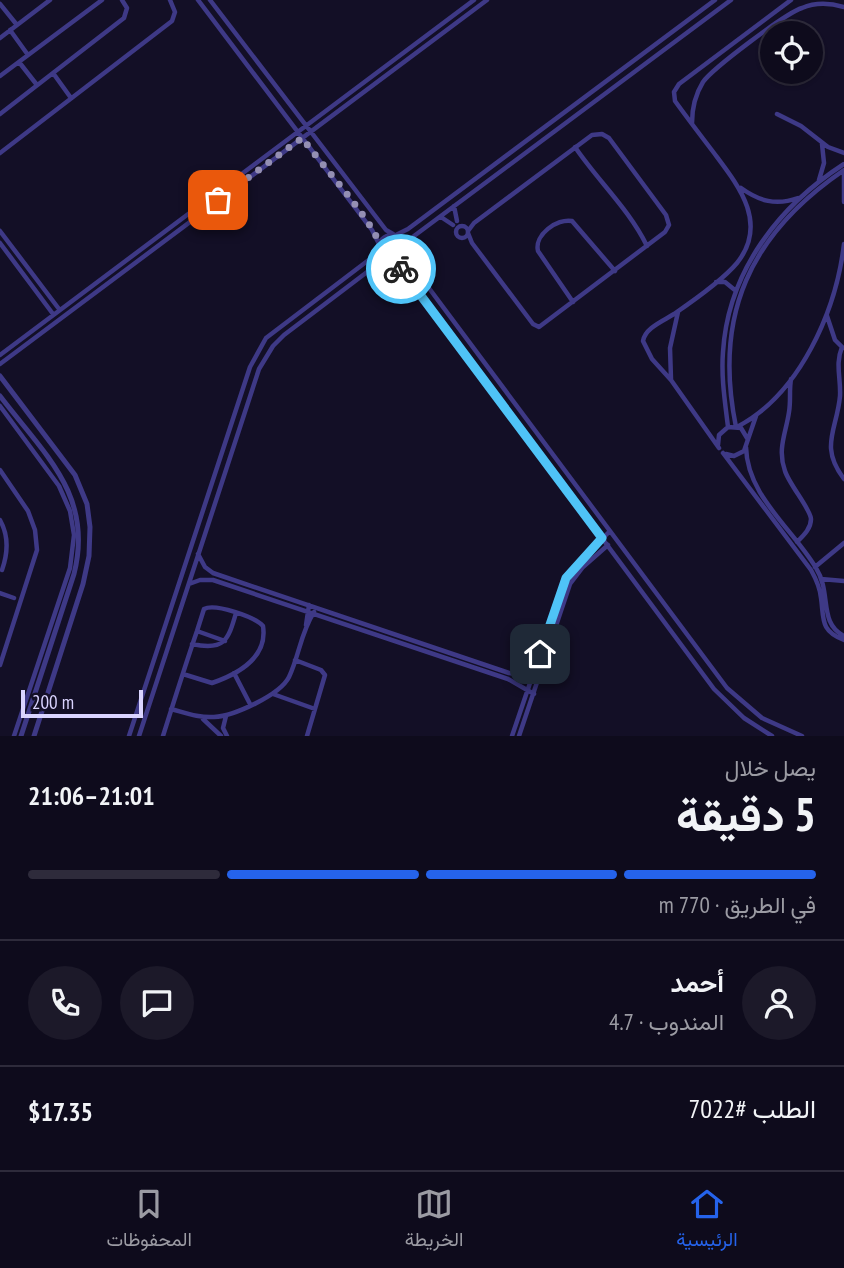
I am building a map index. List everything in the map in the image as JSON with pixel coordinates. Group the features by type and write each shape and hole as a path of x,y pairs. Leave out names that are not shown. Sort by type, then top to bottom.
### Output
{"street":[{"path":"0,38 50,0"},
{"path":"0,76 102,0"},
{"path":"0,114 124,18 127,8 122,0"},
{"path":"0,153 172,21 174,8 170,0"},
{"path":"198,0 372,230 381,256 388,262"},
{"path":"210,0 386,230 404,240 405,256 733,694 762,718 802,736"},
{"path":"0,355 474,0"},
{"path":"0,364 487,0"},
{"path":"129,736 250,367 266,338 370,259 384,237 408,229 715,0"},
{"path":"406,245 454,206 731,0"},
{"path":"791,0 676,88 675,101 740,187 750,218 748,241 742,256 731,270 646,332 643,337 644,345 652,359 671,380 721,450 822,579 827,597 824,614"},
{"path":"1,2 17,25"},
{"path":"692,124 698,93 706,79 718,67 794,10 824,4 844,7"},
{"path":"10,30 28,55"},
{"path":"19,62 37,85"},
{"path":"53,73 71,98"},
{"path":"777,114 801,126 822,144 844,153"},
{"path":"440,217 460,227 536,326 542,325 647,246 667,230 669,222 607,136 594,134 474,223 460,227"},
{"path":"819,181 824,163 822,144"},
{"path":"575,147 629,215 647,246"},
{"path":"737,427 726,387 731,333 746,282 770,238 819,181 844,164"},
{"path":"740,187 755,197 773,202 800,197 844,170"},
{"path":"844,170 844,202"},
{"path":"826,183 835,184 842,189"},
{"path":"728,427 724,336 736,291 750,260 769,231 800,197"},
{"path":"454,206 463,238"},
{"path":"573,302 536,244 541,236 561,221 572,221 615,271"},
{"path":"460,227 457,236 472,243"},
{"path":"0,230 60,310"},
{"path":"0,243 53,314"},
{"path":"737,427 759,412 774,397 791,377 818,335 837,284 844,244"},
{"path":"139,736 259,369 273,346 374,267 397,262 405,256"},
{"path":"742,256 750,260"},
{"path":"397,262 721,697 744,718 772,736"},
{"path":"715,282 725,282 736,291"},
{"path":"671,380 670,348 679,310"},
{"path":"827,315 833,334 843,348 838,361 839,400 830,442 833,460 844,479"},
{"path":"818,335 827,332 833,334"},
{"path":"0,376 75,475 89,510 91,539 88,566 34,736"},
{"path":"791,377 782,438 782,461 794,491 811,517 808,529 797,542"},
{"path":"0,396 67,485 76,507 79,525 79,552 74,574 21,736"},
{"path":"774,397 789,404"},
{"path":"0,406 59,486 70,511 74,535 72,562 15,736"},
{"path":"759,412 747,438 750,474 774,518 808,558 821,594 829,631 844,638"},
{"path":"705,427 721,432"},
{"path":"746,447 734,456 721,450 718,440 721,432 728,427 737,427 744,431 747,438"},
{"path":"0,470 28,511 35,530 37,550 2,651 0,665"},
{"path":"211,484 220,487"},
{"path":"0,520 7,546 2,570"},
{"path":"512,736 564,583 573,568 610,531"},
{"path":"813,568 844,543"},
{"path":"519,736 570,584 583,567 608,545"},
{"path":"198,553 205,566 213,573 508,679 534,694"},
{"path":"808,558 825,560"},
{"path":"815,578 844,581"},
{"path":"188,585 200,580 213,580 308,608"},
{"path":"0,593 14,598"},
{"path":"163,736 192,644 204,610 209,606 236,613 258,621 263,626 264,634 256,659 234,673 212,683 183,674"},
{"path":"171,709 199,716 227,715 272,694 286,682 306,625 308,608"},
{"path":"315,611 509,673 539,677"},
{"path":"306,625 315,611"},
{"path":"192,644 211,647 225,641 236,613"},
{"path":"197,631 225,641"},
{"path":"295,660 321,670 325,675 307,736"},
{"path":"234,673 250,704"},
{"path":"272,694 316,709"},
{"path":"29,712 41,716"},
{"path":"224,736 223,728 227,715"},
{"path":"199,716 224,736"}],"way so far":[{"path":"218,200 302,138 375,233 381,256 388,262 397,262 401,269"}],"route":[{"path":"401,269 602,538 566,578 540,654"}]}
